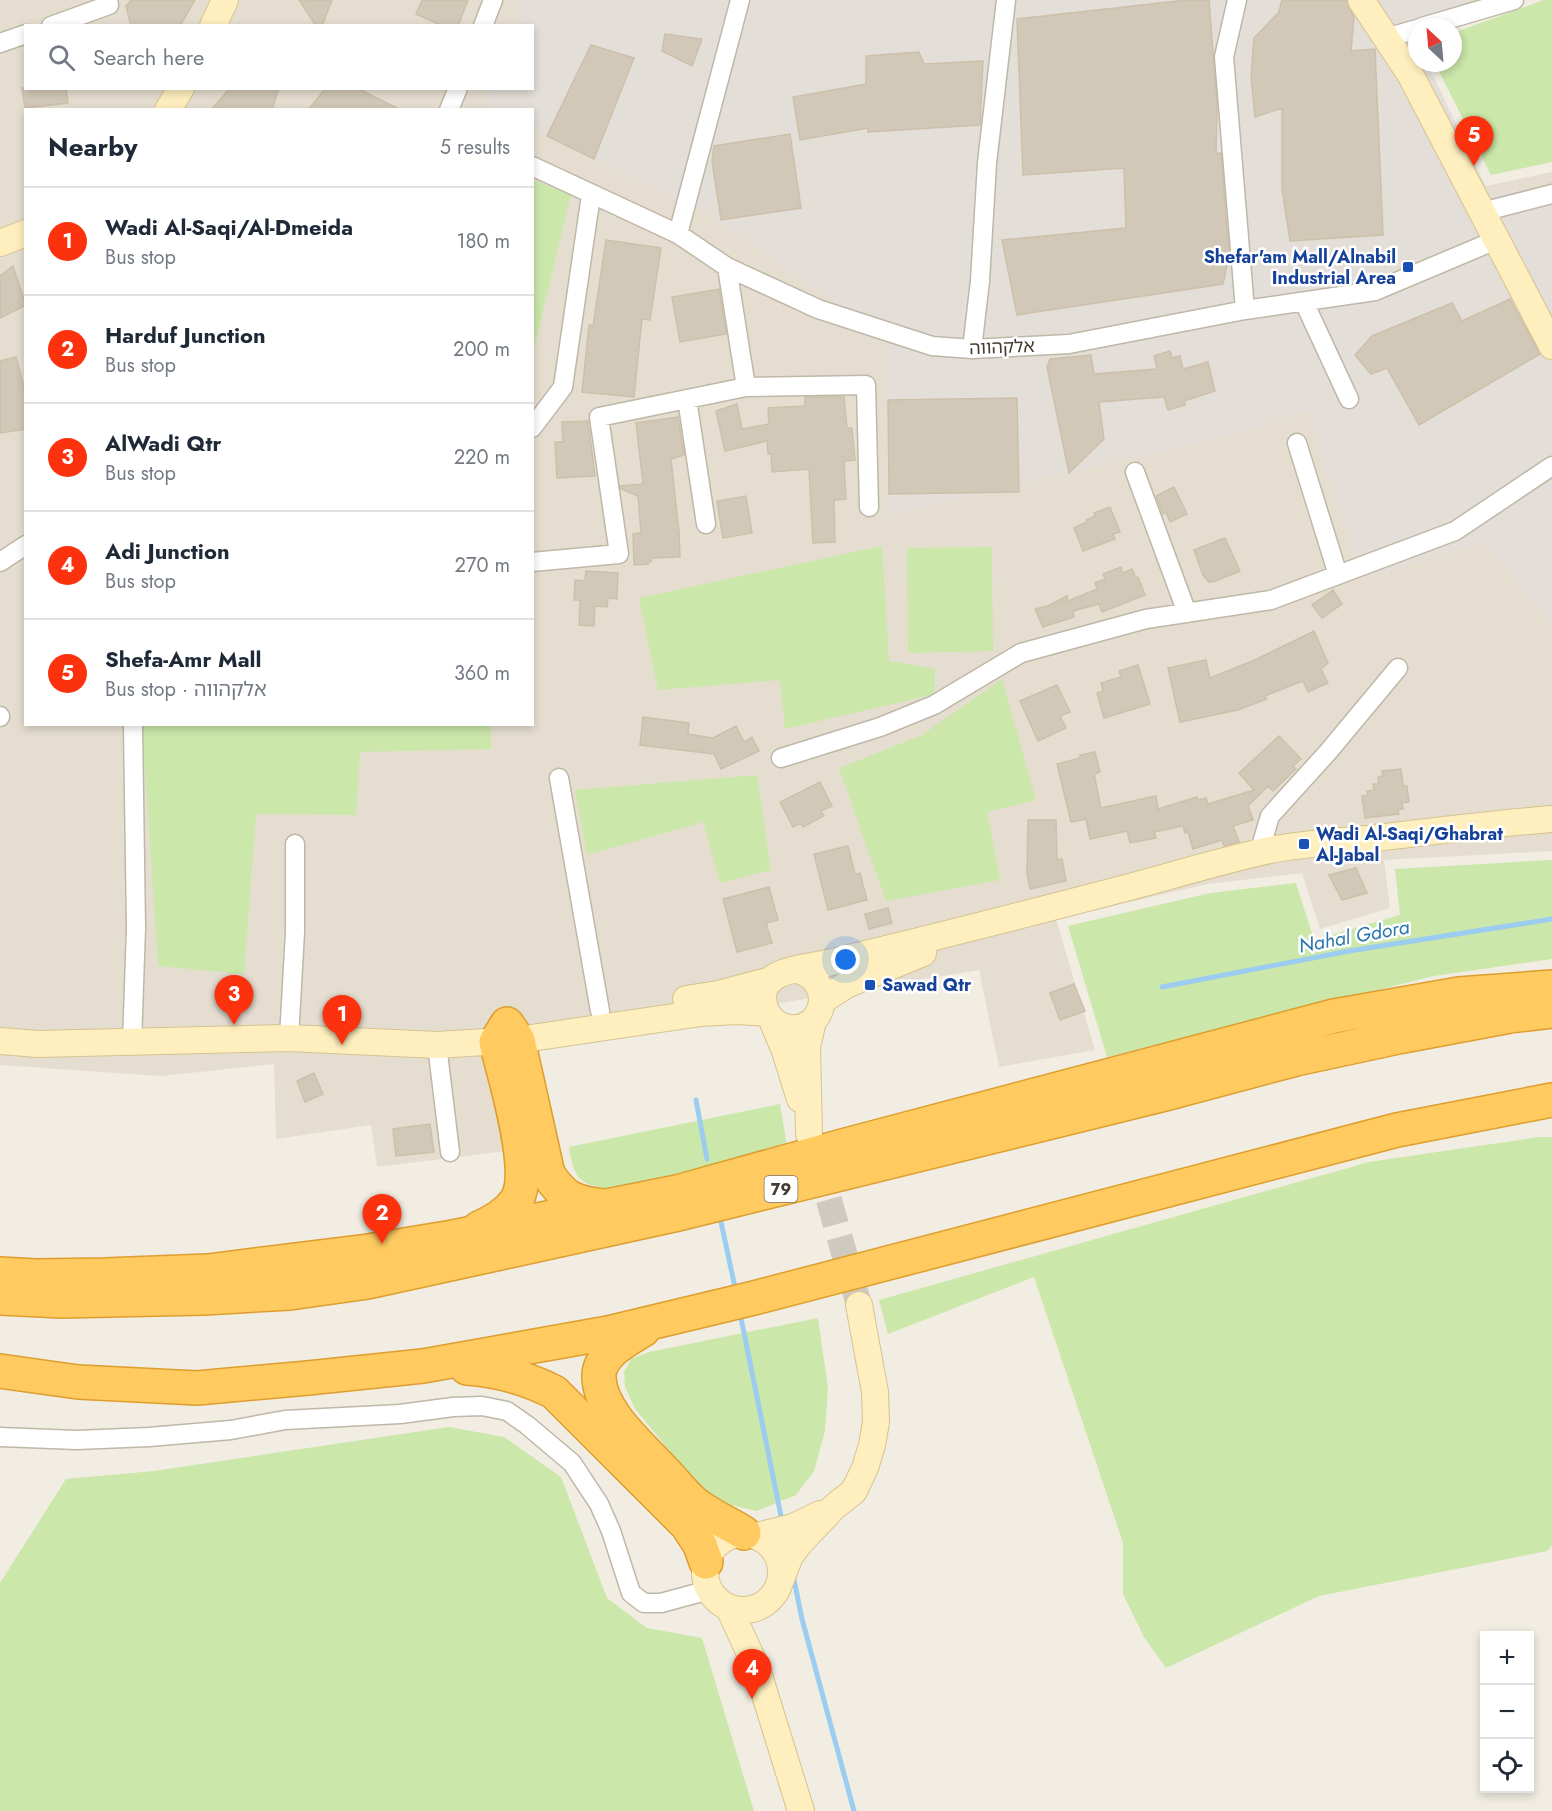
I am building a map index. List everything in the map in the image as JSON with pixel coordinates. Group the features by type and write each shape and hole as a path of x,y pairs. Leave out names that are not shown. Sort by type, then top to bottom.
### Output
{"highway":[{"path":"0,1274 94,1276 208,1271 344,1255 453,1237 677,1192 1334,1016 1459,994 1552,987"},
{"name":"79","path":"0,1298 62,1301 204,1298 290,1293 368,1282 674,1215 1166,1094 1296,1059 1510,1016 1552,1011"},
{"path":"507,1035 548,1174 557,1188 568,1197 585,1204 606,1206"},
{"path":"453,1237 491,1223 517,1199 522,1158 507,1035"},
{"path":"0,1371 78,1382 197,1388 423,1366 608,1333 754,1298 1397,1130 1552,1100"},
{"path":"666,1319 615,1348 608,1356 599,1373 606,1404 620,1424 693,1502 713,1516 751,1534"},
{"path":"423,1366 507,1373 554,1392 687,1525 700,1545 707,1576"}],"street":[{"path":"57,24 109,5 108,0"},
{"path":"214,24 225,0"},
{"path":"484,24 493,0"},
{"path":"678,234 740,0"},
{"path":"972,350 980,281 987,163 1006,0"},
{"path":"1237,0 1224,57 1245,310"},
{"path":"1361,0 1410,74 1552,346"},
{"path":"1453,18 1514,0"},
{"path":"1386,38 1408,31"},
{"path":"0,43 24,35"},
{"path":"169,108 180,90"},
{"path":"450,108 457,90"},
{"name":"אלקהווה","path":"534,167 678,234 727,267 818,309 932,346 972,350 1069,344 1245,310 1375,291 1497,240"},
{"path":"1482,212 1552,194"},
{"path":"534,425 563,387 591,195"},
{"path":"0,243 24,234"},
{"path":"727,267 746,387"},
{"path":"1304,302 1349,399"},
{"path":"534,562 620,554 599,417 746,387 866,385 869,507"},
{"path":"687,399 706,524"},
{"path":"1297,443 1338,574"},
{"path":"781,758 880,727 934,705 1021,654 1146,619 1271,600 1455,531 1552,466"},
{"path":"1135,472 1187,613"},
{"path":"0,562 24,546"},
{"path":"1259,853 1270,816 1328,752 1398,668"},
{"path":"132,1043 136,928 133,726"},
{"path":"558,778 600,1011"},
{"path":"797,970 813,977 818,983 818,1010 807,1047 809,1128 785,1051 764,996 771,980 778,973 989,924 1259,853 1421,832 1552,819"},
{"path":"289,1038 295,932 296,844"},
{"path":"0,1041 38,1044 289,1038 437,1046 507,1035 737,1011 770,1016 779,1025 797,1028 806,1026 818,1010 846,985 989,924"},
{"path":"368,1042 507,1035 600,1011 718,994 771,980"},
{"path":"437,1046 450,1152"},
{"path":"757,1669 757,1624 790,1556 834,1507 854,1491 865,1468 876,1422 875,1392 859,1305"},
{"path":"0,1437 76,1440 148,1437 231,1430 285,1420 400,1414 453,1407 482,1406 507,1411 572,1463 598,1504 611,1531 631,1593 644,1603 661,1603 707,1576"},
{"path":"751,1534 767,1542 775,1550 782,1571 774,1592 749,1610 729,1608 717,1601 707,1576 711,1550 720,1541 731,1535 793,1527 834,1507"},
{"path":"729,1608 757,1669 801,1811"}],"shaded area":[{"path":"0,0 1517,0 1462,20 1462,18 1408,18 1408,72 1422,72 1486,186 1552,172 1552,851 1384,860 1390,908 1320,929 1302,873 1208,884 1056,919 1095,1050 999,1067 979,970 530,1045 554,1145 377,1167 371,1125 276,1139 274,1064 161,1076 0,1065"},
{"path":"523,0 1471,0 1426,18 1408,18 1408,72 1431,72 1490,195 1552,185 1552,627 1485,543 1363,578 1307,412 1240,432 889,516 887,338 701,210 534,129 534,108 485,106 491,90 534,90 534,24 514,24"}],"green space":[{"path":"1544,0 1552,0 1552,162 1491,175 1440,72 1462,72 1462,30"},
{"path":"534,180 571,194 534,349"},
{"path":"882,546 889,661 935,669 935,694 785,729 780,680 658,690 639,598"},
{"path":"992,547 993,651 908,653 907,548"},
{"path":"1002,679 1036,800 987,812 1000,880 886,901 839,768 922,735"},
{"path":"142,726 491,726 491,749 360,752 356,815 256,814 244,974 158,966"},
{"path":"757,775 771,870 720,883 703,822 587,855 575,790"},
{"path":"1552,860 1552,959 1434,976 1107,1057 1068,926 1210,893 1296,883 1314,940 1400,915 1395,869"},
{"path":"780,1104 788,1152 610,1189 585,1182 573,1166 569,1147"},
{"path":"1552,1137 1552,1545 1547,1551 1319,1596 1166,1668 1144,1637 1123,1594 1123,1543 1034,1277 888,1334 879,1300 1369,1162"},
{"path":"818,1318 828,1388 825,1431 814,1471 796,1495 757,1511 726,1504 702,1490 635,1409 625,1387 624,1372 631,1359 649,1352"},
{"path":"449,1427 504,1437 561,1477 607,1598 647,1628 702,1638 754,1811 0,1811 0,1583 66,1479 154,1471"}],"building":[{"path":"131,0 195,0 181,24 130,24 126,6"},
{"path":"299,0 332,0 323,24 315,24"},
{"path":"422,0 468,0 459,24 438,24 416,14"},
{"path":"1187,0 1209,0 1217,104 1216,154 1221,153 1229,256 1223,284 1017,315 1002,240 1126,228 1124,168 1023,175 1017,19"},
{"path":"1282,0 1346,0 1354,17 1351,51 1375,49 1383,235 1290,241 1282,189 1282,108 1255,117 1251,77 1254,38 1279,12"},
{"path":"665,34 702,39 692,66 662,51"},
{"path":"591,45 634,58 594,159 547,136"},
{"path":"919,52 924,64 983,61 980,125 868,132 868,128 800,140 793,97 866,84 866,56"},
{"path":"22,88 24,90 66,90 68,103 25,108"},
{"path":"228,90 278,90 273,108 213,108"},
{"path":"324,90 361,90 397,108 310,108"},
{"path":"790,134 801,208 721,220 712,161 714,146"},
{"path":"606,240 661,248 650,320 642,319 634,397 582,392 589,325 593,326"},
{"path":"13,266 24,299 24,306 0,318 0,276"},
{"path":"719,289 726,334 680,342 672,297"},
{"path":"1510,299 1540,354 1419,425 1387,368 1371,374 1355,355 1372,336 1452,303 1462,321"},
{"path":"1170,351 1172,358 1180,356 1183,369 1208,362 1215,391 1184,401 1185,405 1168,410 1164,397 1099,402 1104,439 1069,473 1047,367 1050,359 1091,355 1094,374 1157,369 1154,356"},
{"path":"16,357 24,387 24,429 0,433 0,361"},
{"path":"805,397 844,397 847,428 852,428 855,460 844,461 846,499 834,500 835,542 813,543 809,469 772,472 771,454 768,454 767,441 725,451 716,411 737,404 742,429 769,424 768,408 805,406"},
{"path":"1017,398 1019,492 889,494 888,400"},
{"path":"678,417 684,455 671,459 680,557 651,558 648,564 634,565 633,534 641,533 638,496 621,489 620,486 643,484 636,423"},
{"path":"588,421 595,476 557,478 555,442 563,442 562,422"},
{"path":"1174,487 1187,514 1170,522 1166,512 1163,514 1156,496"},
{"path":"746,496 752,533 723,538 717,501"},
{"path":"1110,507 1120,532 1113,534 1115,539 1083,551 1074,528 1095,516 1094,513"},
{"path":"1225,538 1240,571 1209,582 1203,575 1194,550"},
{"path":"1121,567 1123,573 1132,569 1145,595 1102,612 1099,604 1073,611 1074,617 1043,627 1035,609 1048,606 1067,596 1068,601 1097,589 1095,583 1105,579 1103,574"},
{"path":"586,571 618,573 617,599 608,598 607,607 595,606 594,626 579,625 580,600 574,600 575,580 585,581"},
{"path":"1333,590 1342,604 1322,618 1312,605"},
{"path":"1314,631 1328,663 1321,669 1328,683 1308,692 1303,681 1238,710 1180,722 1168,668 1206,660 1210,678 1255,660"},
{"path":"1138,665 1150,704 1104,718 1097,693 1103,691 1101,683 1121,677 1119,671"},
{"path":"1057,685 1070,712 1060,716 1066,728 1038,741 1020,701"},
{"path":"643,717 689,723 688,734 713,738 736,726 744,742 752,737 759,751 721,769 714,754 640,745"},
{"path":"1279,736 1301,759 1293,766 1296,769 1273,791 1268,786 1248,806 1253,820 1233,826 1239,842 1224,846 1222,840 1193,849 1188,832 1185,833 1183,826 1154,832 1156,838 1130,843 1127,831 1090,839 1086,819 1071,822 1057,764 1095,752 1100,772 1094,774 1101,808 1156,796 1158,809 1197,797 1198,800 1206,798 1208,804 1254,790 1239,773"},
{"path":"1401,769 1403,786 1407,786 1409,802 1402,803 1403,809 1398,810 1399,814 1365,818 1362,796 1368,795 1367,791 1374,790 1373,784 1379,784 1378,777 1383,776 1382,771"},
{"path":"820,782 832,806 821,811 824,816 803,827 801,823 793,827 780,802"},
{"path":"1028,820 1056,820 1057,860 1062,859 1066,881 1030,889 1027,873"},
{"path":"848,846 855,874 860,873 867,900 828,910 814,854"},
{"path":"1356,868 1367,893 1342,900 1329,875"},
{"path":"769,887 778,920 766,923 772,943 737,952 723,899"},
{"path":"888,908 892,923 869,929 865,914"},
{"path":"1074,984 1085,1011 1060,1020 1050,993"},
{"path":"314,1073 323,1094 305,1102 297,1081"},
{"path":"430,1124 434,1152 396,1156 393,1129"}],"waterway":[{"name":"Nahal Gdora","path":"1162,987 1349,951 1552,919"},
{"path":"696,1100 707,1159"},
{"path":"721,1222 736,1292"},
{"path":"740,1313 782,1521"},
{"path":"793,1575 802,1619 854,1811"}],"tunnel":[{"path":"818,1162 859,1305"}],"place":[{"name":"Shefa-Amr Mall","path":"1474,166"},
{"name":"Shefar'am Mall/Alnabil Industrial Area","path":"1408,267"},
{"name":"Wadi Al-Saqi/Ghabrat Al-Jabal","path":"1304,844"},
{"name":"Sawad Qtr","path":"870,985"},
{"name":"AlWadi Qtr","path":"234,1025"},
{"name":"Wadi Al-Saqi/Al-Dmeida","path":"342,1045"},
{"name":"Harduf Junction","path":"382,1244"},
{"name":"Adi Junction","path":"752,1699"}]}
